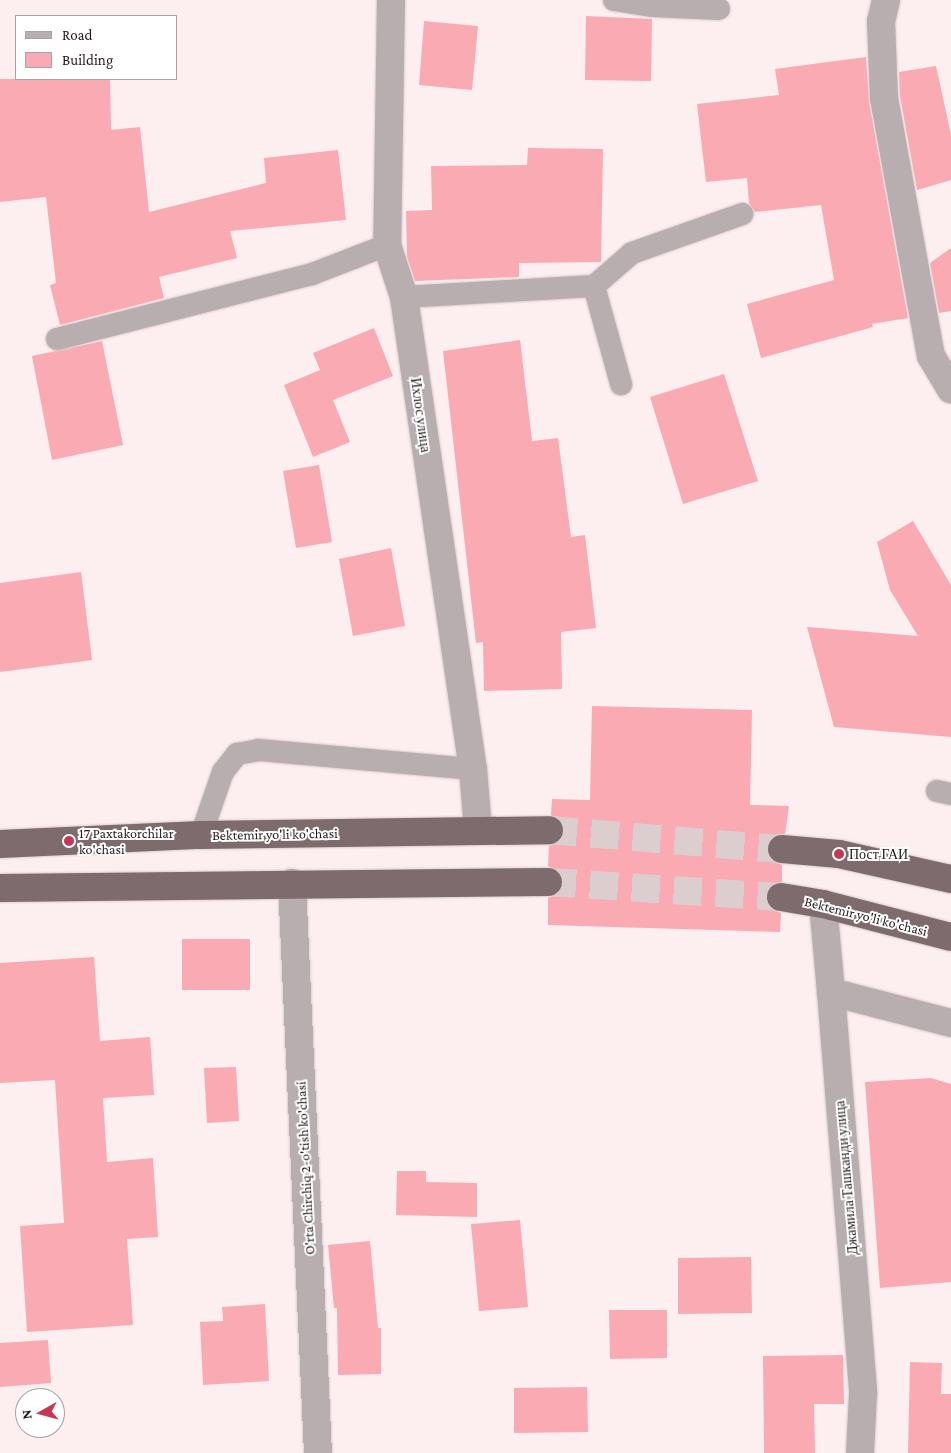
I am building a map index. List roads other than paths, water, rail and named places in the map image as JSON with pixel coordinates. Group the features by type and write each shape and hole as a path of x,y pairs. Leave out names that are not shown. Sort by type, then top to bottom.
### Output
{"highway":[{"name":"Bektemir yo'li ko'chasi","path":"1,840 550,830"},
{"path":"782,849 839,854 951,878"},
{"path":"0,888 292,883 548,882"},
{"name":"Bektemir yo'li ko'chasi","path":"781,897 823,904 951,936"}],"street":[{"name":"Ихлос улица","path":"391,0 387,245 404,297 473,769 478,830"},
{"path":"886,0 881,21 884,98 930,356 951,389"},
{"name":"O'rta Chirchiq 2-o'tish ko'chasi","path":"292,883 318,1453"},
{"name":"Джамила Ташканди улица","path":"823,904 863,1394 860,1453"},
{"path":"830,992 951,1023"}],"lane":[{"path":"614,0 653,6 719,9"},
{"path":"404,297 594,286 632,253 742,214"},
{"path":"57,338 312,274 387,245"},
{"path":"594,286 621,384"},
{"path":"200,835 223,772 237,754 260,750 473,769"}],"tunnel":[{"path":"549,830 782,849"},
{"path":"548,882 781,897"}],"place":[{"name":"17 Paxtakorchilar ko'chasi","path":"69,841"},
{"name":"Пост ГАИ","path":"839,854"}]}
